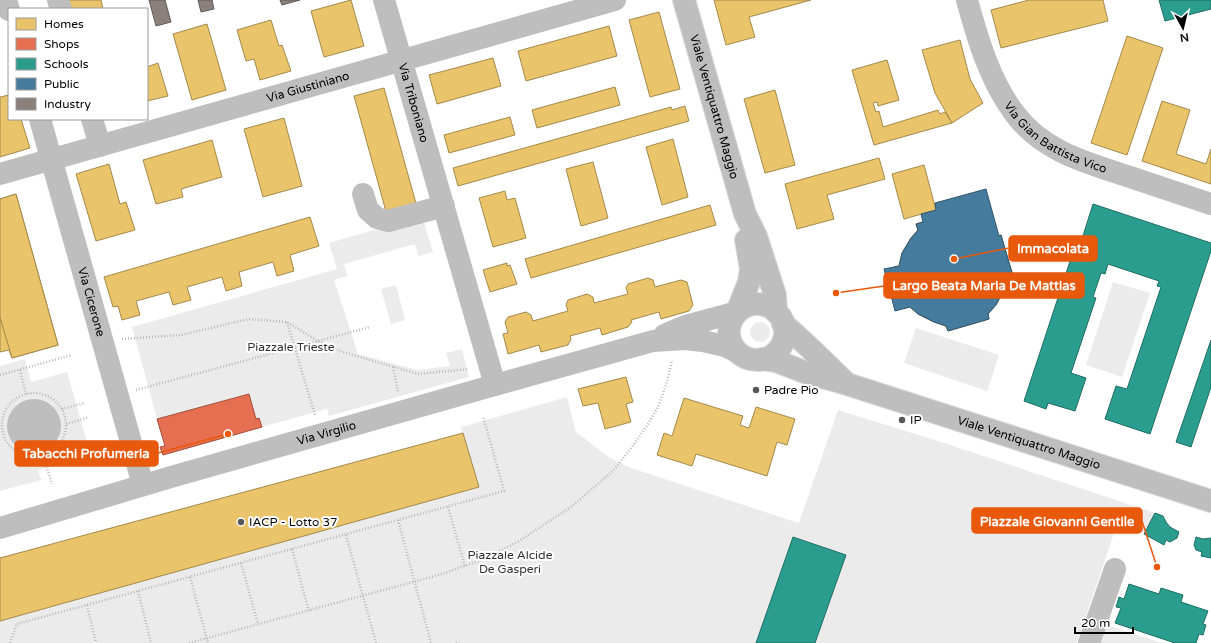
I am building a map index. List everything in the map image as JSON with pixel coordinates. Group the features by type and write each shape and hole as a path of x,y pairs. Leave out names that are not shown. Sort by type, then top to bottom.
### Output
{"street":[{"name":"Via Triboniano","path":"384,0 495,385"},
{"name":"Via Giustiniano","path":"0,174 615,0"},
{"name":"Viale Ventiquattro Maggio","path":"684,0 745,214"},
{"name":"Via Gian Battista Vico","path":"967,0 979,44 1000,91 1015,115 1033,133 1054,149 1077,160 1211,204"},
{"name":"Via Cicerone","path":"40,120 143,485"},
{"path":"92,120 100,146"},
{"path":"362,194 368,210 377,218 388,221 444,206"},
{"path":"737,352 729,336 729,328 749,282 751,268 746,237 745,214"},
{"path":"653,341 685,339 703,341 725,346 744,357 753,359 762,359 770,356 778,350 783,343 784,334 775,295 756,236 745,214"},
{"path":"653,341 685,326 737,312 752,304 761,305 769,307 812,351 848,384"},
{"name":"Via Virgilio","path":"0,528 143,485 653,341"},
{"name":"Viale Ventiquattro Maggio","path":"762,359 776,361 807,373 848,384 1211,500"},
{"path":"1090,643 1115,570"}],"path":[{"path":"122,339 181,335 249,319 287,322 318,341 343,352 418,374 472,368"},
{"path":"287,322 317,422"},
{"path":"136,390 370,327"},
{"path":"0,375 72,355"},
{"path":"189,643 415,583 487,558 519,541 572,507 613,471 644,430 658,407 667,382 672,359"},
{"path":"393,367 400,399"},
{"path":"20,370 26,394"},
{"path":"26,394 44,394 52,398 62,409 66,424 63,438 52,452 44,455 34,457 24,455 14,450 2,434 4,413 9,404 26,394"},
{"path":"62,409 85,403"},
{"path":"10,643 17,624 504,491 483,416"},
{"path":"66,424 89,417"},
{"path":"44,455 52,484"},
{"path":"448,506 465,566"},
{"path":"398,520 431,643"},
{"path":"346,535 376,643"},
{"path":"292,549 309,611"},
{"path":"241,563 258,624"},
{"path":"190,577 208,643"},
{"path":"138,591 151,643"},
{"path":"87,605 96,643"}],"green space":[{"name":"Piazzale Trieste","path":"422,216 433,252 418,256 415,244 344,264 347,276 334,280 358,354 417,370 450,366 446,353 462,349 469,377 329,416 327,409 262,427 259,419 256,419 249,394 157,419 132,327 337,269 329,243"},
{"path":"1113,282 1150,293 1122,377 1086,365"},
{"path":"396,285 405,320 391,324 381,289"},
{"path":"756,322 764,322 770,328 770,336 764,342 756,342 750,336 750,328"},
{"path":"916,328 999,355 987,391 904,363"},
{"path":"25,359 31,382 67,372 91,456 38,470 41,480 0,491 0,366"},
{"name":"Piazzale Alcide De Gasperi","path":"567,397 576,432 610,458 631,468 799,523 838,410 941,442 1155,513 1145,532 1117,524 1077,643 0,643 0,621 478,487 461,427"},
{"path":"1109,626 1162,643 1095,643 1098,637"}],"shaded area":[{"path":"34,399 44,401 53,407 59,416 61,426 59,436 53,445 44,451 34,453 24,451 15,445 9,436 7,426 9,416 15,407 24,401"}],"building: Homes":[{"path":"66,0 101,0 103,8 68,8"},
{"path":"351,0 364,46 324,57 311,11"},
{"path":"714,0 811,0 749,17 755,37 726,45"},
{"path":"1029,0 1103,0 1108,21 1001,48 991,10"},
{"path":"659,12 680,89 650,97 629,20"},
{"path":"271,20 279,46 282,45 291,71 260,80 254,59 246,61 237,30"},
{"path":"207,24 226,90 192,100 173,34"},
{"path":"609,26 617,56 526,81 518,51"},
{"path":"1127,36 1163,48 1127,155 1091,143"},
{"path":"960,40 970,79 983,103 952,123 935,93 922,50"},
{"path":"493,58 501,86 437,104 429,75"},
{"path":"887,60 899,100 878,106 877,102 873,103 876,112 879,111 883,127 938,110 940,114 945,112 952,123 874,145 852,70"},
{"path":"158,63 168,96 148,101 148,67"},
{"path":"615,87 620,105 537,128 532,110"},
{"path":"384,88 417,207 387,215 354,96"},
{"path":"775,90 795,165 765,173 744,99"},
{"path":"8,95 8,120 21,120 30,148 0,157 0,97"},
{"path":"1162,101 1190,110 1176,154 1206,164 1211,149 1211,184 1142,161"},
{"path":"685,106 689,121 458,186 453,168 671,107 672,110"},
{"path":"510,117 515,135 449,153 444,135"},
{"path":"284,118 302,186 263,197 244,129"},
{"path":"673,139 688,197 662,205 646,147"},
{"path":"212,140 222,177 181,189 183,197 156,204 143,160"},
{"path":"879,158 885,179 827,195 834,219 797,229 785,184"},
{"path":"593,162 608,218 581,226 566,169"},
{"path":"109,164 120,204 126,202 135,230 96,241 76,174"},
{"path":"924,165 936,210 904,219 892,174"},
{"path":"505,191 507,200 515,198 526,238 493,247 479,198"},
{"path":"16,194 58,345 12,358 9,350 0,352 0,199"},
{"path":"16,194 58,345 12,358 0,317 0,199"},
{"path":"710,205 716,225 531,278 525,259"},
{"path":"958,211 960,217 969,219 996,236 1001,235 1013,276 1007,278 1004,290 996,305 988,314 989,319 948,331 946,326 918,314 910,307 905,308 894,267 899,266 902,253 918,230 916,224"},
{"path":"310,217 319,246 290,255 294,271 277,276 273,262 239,272 242,286 226,291 222,277 187,287 191,300 173,305 169,292 136,301 140,315 122,320 118,306 113,307 104,277"},
{"path":"953,231 969,234 982,243 991,256 994,272 991,288 982,301 969,310 953,313 937,310 924,301 915,288 912,272 915,256 924,243 937,234"},
{"path":"507,263 507,266 510,265 517,284 490,292 483,270"},
{"path":"948,266 954,266 958,270 958,276 954,280 948,280 944,276 944,270"},
{"path":"648,278 653,280 655,287 681,280 687,282 693,305 689,311 661,319 659,312 631,320 632,322 628,327 602,335 600,328 570,336 571,339 568,345 541,352 539,345 508,354 503,334 508,333 505,322 508,317 526,312 531,315 533,321 568,311 566,305 568,300 587,294 593,297 594,303 628,294 626,288 628,284"},
{"path":"626,377 633,402 626,404 631,422 605,429 598,403 583,406 578,389"},
{"path":"684,398 743,416 740,425 749,428 756,407 795,419 787,445 777,442 767,476 696,454 692,466 657,455 664,433 672,436"},
{"name":"IACP - Lotto 37","path":"463,433 479,487 0,621 0,558"}],"building: Shops":[{"path":"249,394 256,419 259,418 262,427 163,455 160,447 165,446 157,419"}],"building: Schools":[{"path":"1159,0 1211,0 1211,9 1165,21"},
{"path":"1093,204 1211,243 1211,251 1150,434 1105,419 1116,386 1127,389 1161,287 1157,286 1159,281 1108,264 1105,274 1101,273 1093,297 1096,298 1071,373 1086,378 1075,411 1048,403 1046,409 1024,401 1077,240 1081,242"},
{"path":"1211,340 1211,387 1191,447 1176,442"},
{"path":"1155,513 1163,516 1170,527 1179,532 1177,538 1170,542 1166,540 1164,545 1144,534"},
{"path":"793,537 846,555 815,643 756,643"},
{"path":"1196,537 1203,539 1211,538 1211,558 1201,556 1202,552 1196,550 1194,545"},
{"path":"1129,584 1159,594 1161,588 1183,595 1181,602 1208,611 1203,624 1206,625 1203,635 1199,634 1196,643 1175,643 1115,623 1121,608 1116,607 1119,597 1124,599"}],"building: Public":[{"path":"986,189 999,236 1001,235 1013,276 1007,278 1004,290 996,305 988,314 989,319 948,331 946,326 918,314 910,307 895,311 884,269 899,266 902,253 918,230 916,224 923,222 921,214 936,210 935,203"}],"building: Industry":[{"path":"149,0 165,0 171,22 156,26"},
{"path":"198,0 212,0 214,9 201,12"},
{"path":"280,0 300,0 282,5"}],"place":[{"name":"Immacolata","path":"954,259"},
{"name":"Largo Beata Maria De Mattias","path":"836,293"},
{"name":"Padre Pio","path":"756,390"},
{"name":"IP","path":"902,420"},
{"name":"Tabacchi Profumeria","path":"228,434"},
{"name":"IACP - Lotto 37","path":"241,522"},
{"name":"Piazzale Giovanni Gentile","path":"1157,567"}]}
